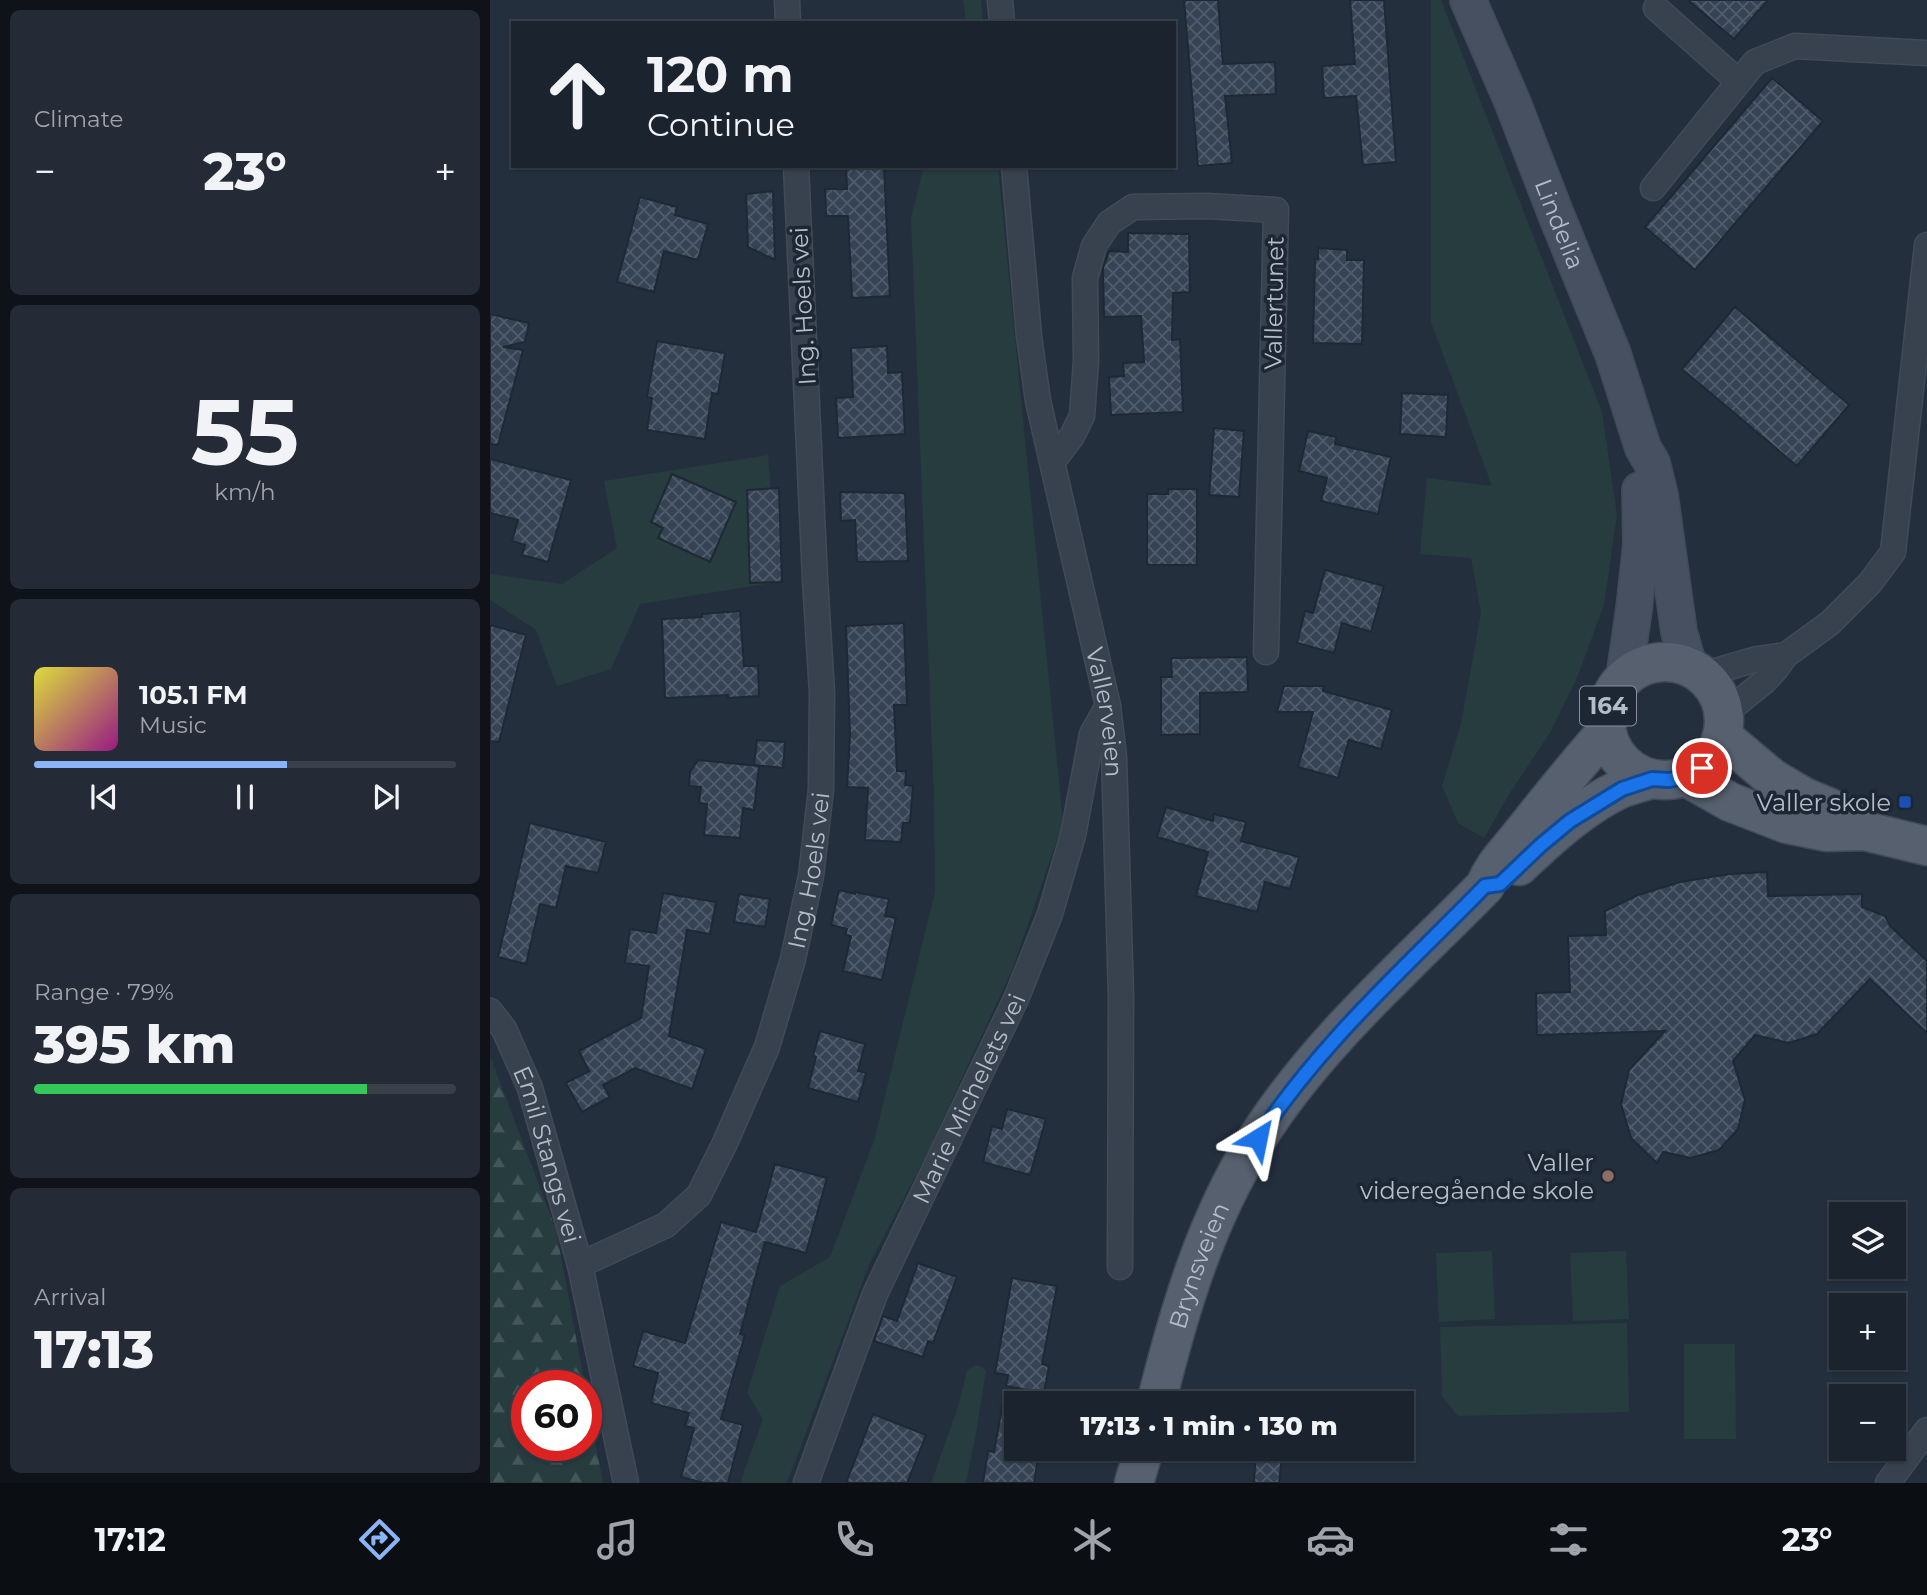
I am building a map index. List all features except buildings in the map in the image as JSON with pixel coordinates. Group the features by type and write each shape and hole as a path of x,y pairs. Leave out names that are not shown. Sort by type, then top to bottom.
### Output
{"main road":[{"name":"Lindelia","path":"1468,0 1512,101 1613,354 1643,448 1652,463 1660,495 1679,632 1696,671"},
{"name":"Lindelia","path":"1624,678 1641,545 1640,476 1643,448"},
{"name":"164","path":"1865,831 1835,810 1779,783 1738,751 1723,725 1717,692 1696,671 1672,662 1655,662 1638,668 1624,678 1612,694 1606,712 1606,732 1612,748 1622,762 1636,773 1669,778 1787,824 1826,832 1865,831 1927,846"},
{"name":"164","path":"1669,778 1702,768 1714,754 1723,725"},
{"name":"Brynsveien","path":"1159,1391 1188,1285 1228,1191 1258,1138 1303,1075 1330,1043 1485,886 1492,869 1606,732"},
{"name":"Brynsveien","path":"1485,886 1500,884 1541,845 1600,801 1622,789 1669,778"},
{"path":"1134,1483 1140,1461"}],"street":[{"path":"787,0 788,21"},
{"path":"1000,0 1002,21"},
{"path":"1656,8 1738,81"},
{"path":"1653,188 1755,62 1795,46 1927,53"},
{"name":"Ing. Hoels vei","path":"580,1265 666,1225 699,1195 767,1047 793,959 811,876 821,789 822,693 796,168"},
{"name":"Vallerveien","path":"1014,168 1029,336 1038,401 1108,706 1114,757 1121,996 1119,1267"},
{"name":"Vallertunet","path":"1053,461 1072,436 1082,416 1086,360 1085,278 1094,246 1109,223 1133,207 1207,206 1276,210 1266,652"},
{"path":"1723,725 1786,655 1838,615 1870,583 1893,552 1927,245"},
{"path":"1696,671 1786,655"},
{"name":"Marie Michelets vei","path":"806,1483 875,1294 1016,999 1050,914 1073,835 1092,734 1108,706"},
{"name":"Emil Stangs vei","path":"490,1011 504,1029 530,1088 580,1265"},
{"path":"580,1265 625,1483"},
{"path":"1888,1483 1927,1430"}],"green space":[{"path":"963,0 981,0 983,21 966,21"},
{"path":"1431,0 1441,0 1602,412 1617,515 1604,605 1577,678 1550,733 1484,838 1458,823 1442,786 1461,724 1481,613 1471,558 1420,554 1427,478 1492,486 1431,322"},
{"path":"924,168 998,168 1063,823 1012,970 928,1152 869,1265 787,1483 740,1483 763,1419 747,1393 780,1286 830,1257 874,1141 935,892 934,799 911,218"},
{"path":"768,455 778,582 640,604 611,669 557,686 536,630 490,600 490,574 562,584 617,548 604,481"},
{"path":"490,1056 556,1230 582,1370 511,1370 511,1461 599,1461 603,1483 490,1483"},
{"path":"1492,1251 1495,1319 1439,1322 1436,1253"},
{"path":"1626,1251 1629,1319 1573,1321 1570,1253"},
{"path":"1627,1323 1629,1412 1458,1416 1442,1396 1440,1327"},
{"path":"1684,1344 1735,1344 1736,1439 1684,1439"},
{"path":"977,1365 986,1370 966,1483 931,1483 958,1407 967,1370"}],"place":[{"name":"Valler skole","path":"1905,802"},
{"name":"Valler videregående skole","path":"1608,1176"}],"route":[{"path":"1258,1138 1271,1117 1330,1043 1485,886 1500,884 1570,821 1622,789 1652,779 1686,777 1702,768"}]}
